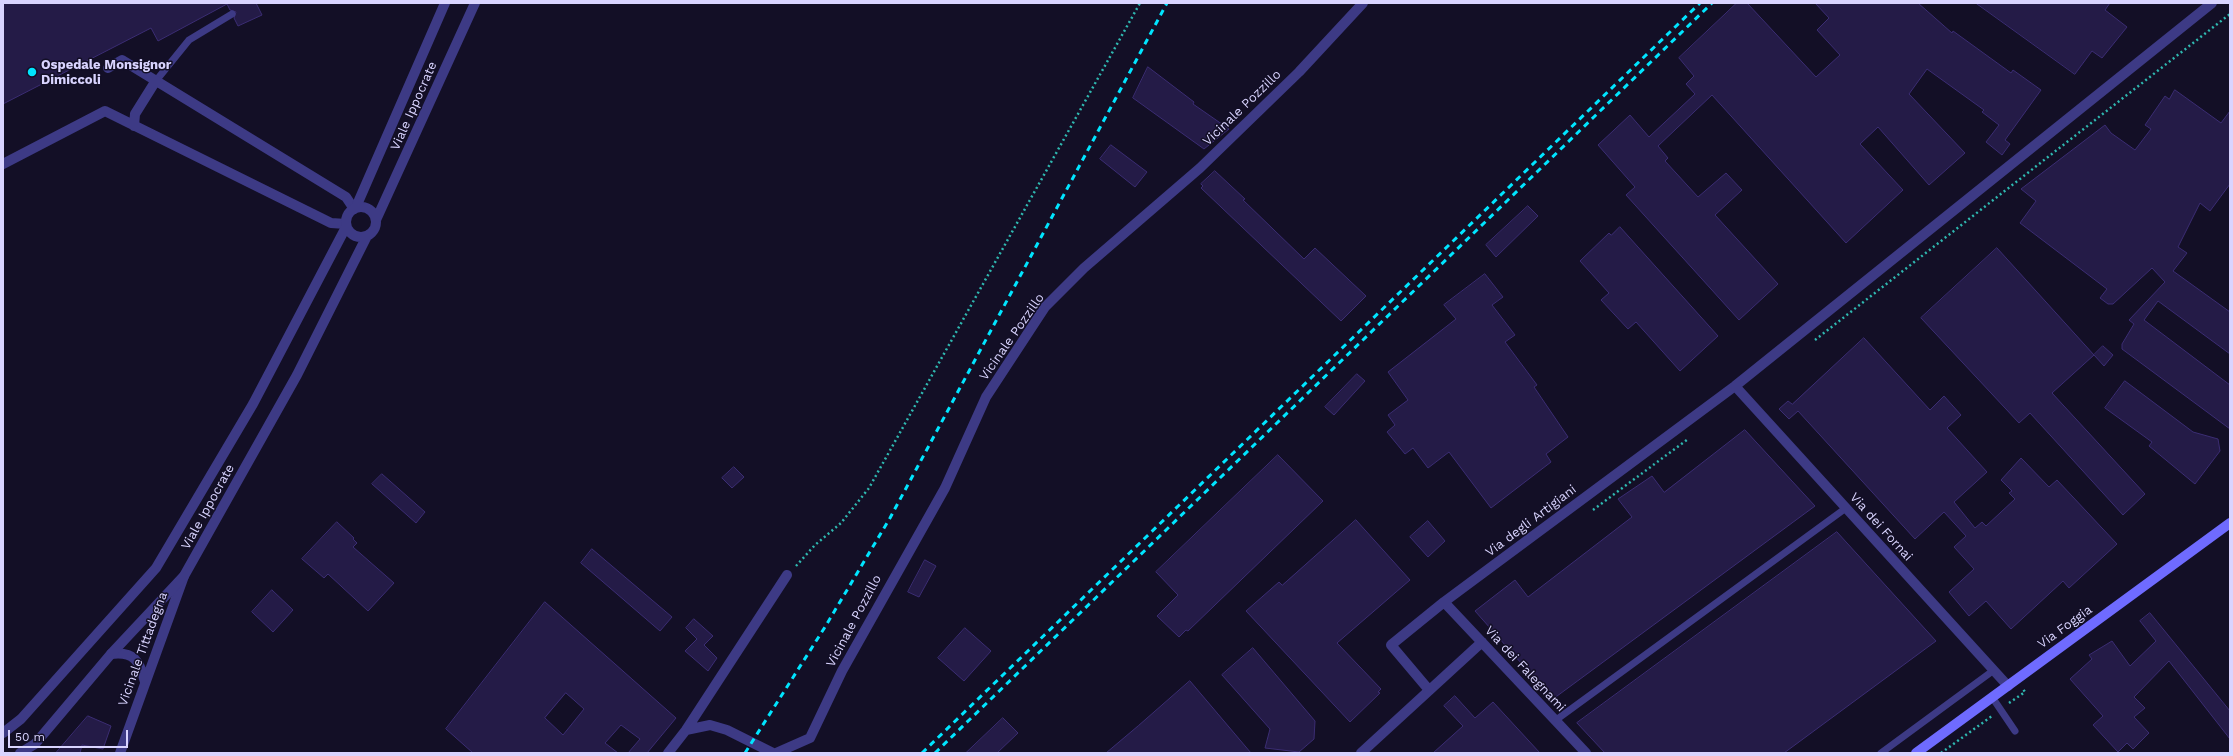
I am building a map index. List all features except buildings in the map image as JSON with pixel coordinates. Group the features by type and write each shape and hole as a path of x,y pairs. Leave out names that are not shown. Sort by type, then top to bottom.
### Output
{"main road":[{"name":"Via Foggia","path":"1916,753 2230,522"}],"street":[{"name":"Viale Ippocrate","path":"3,733 21,719 156,568 253,404 346,226 348,213 355,208 445,3"},
{"name":"Viale Ippocrate","path":"20,753 35,744 111,654 184,576 297,376 367,236 374,229 376,220 474,3"},
{"name":"Vicinale Pozzillo","path":"686,730 710,725 727,730 775,753 810,738 842,671 945,488 986,397 1045,307 1084,268 1200,168 1299,72 1363,3"},
{"name":"Via degli Artigiani","path":"1429,690 1391,645 1444,602 1735,386 2212,3"},
{"path":"108,68 122,60 155,82 346,197 355,208 369,209 376,220"},
{"path":"134,126 135,114 155,82"},
{"path":"3,164 105,111 331,223 346,226 353,235 363,237 367,236"},
{"name":"Via dei Fornai","path":"1735,386 2008,686"},
{"path":"668,753 686,730 787,575"},
{"name":"Vicinale Tittadegna","path":"120,753 184,576"},
{"name":"Via dei Falegnami","path":"1444,602 1586,753"},
{"path":"1361,753 1482,642"},
{"path":"111,654 123,652 134,658 141,666 145,682"}],"lane":[{"path":"155,82 189,40 232,14"},
{"path":"1556,720 1846,508"},
{"path":"1881,753 1994,670"},
{"path":"1992,697 2016,731"}],"path":[{"path":"787,575 815,545 841,524 869,488 1140,3"},
{"path":"1941,753 2025,692"}],"railway":[{"path":"745,753 825,627 890,518 1167,3"},
{"path":"922,753 1700,3"},
{"path":"935,753 1712,3"}],"place":[{"name":"Ospedale Monsignor Dimiccoli","path":"32,72"}]}
